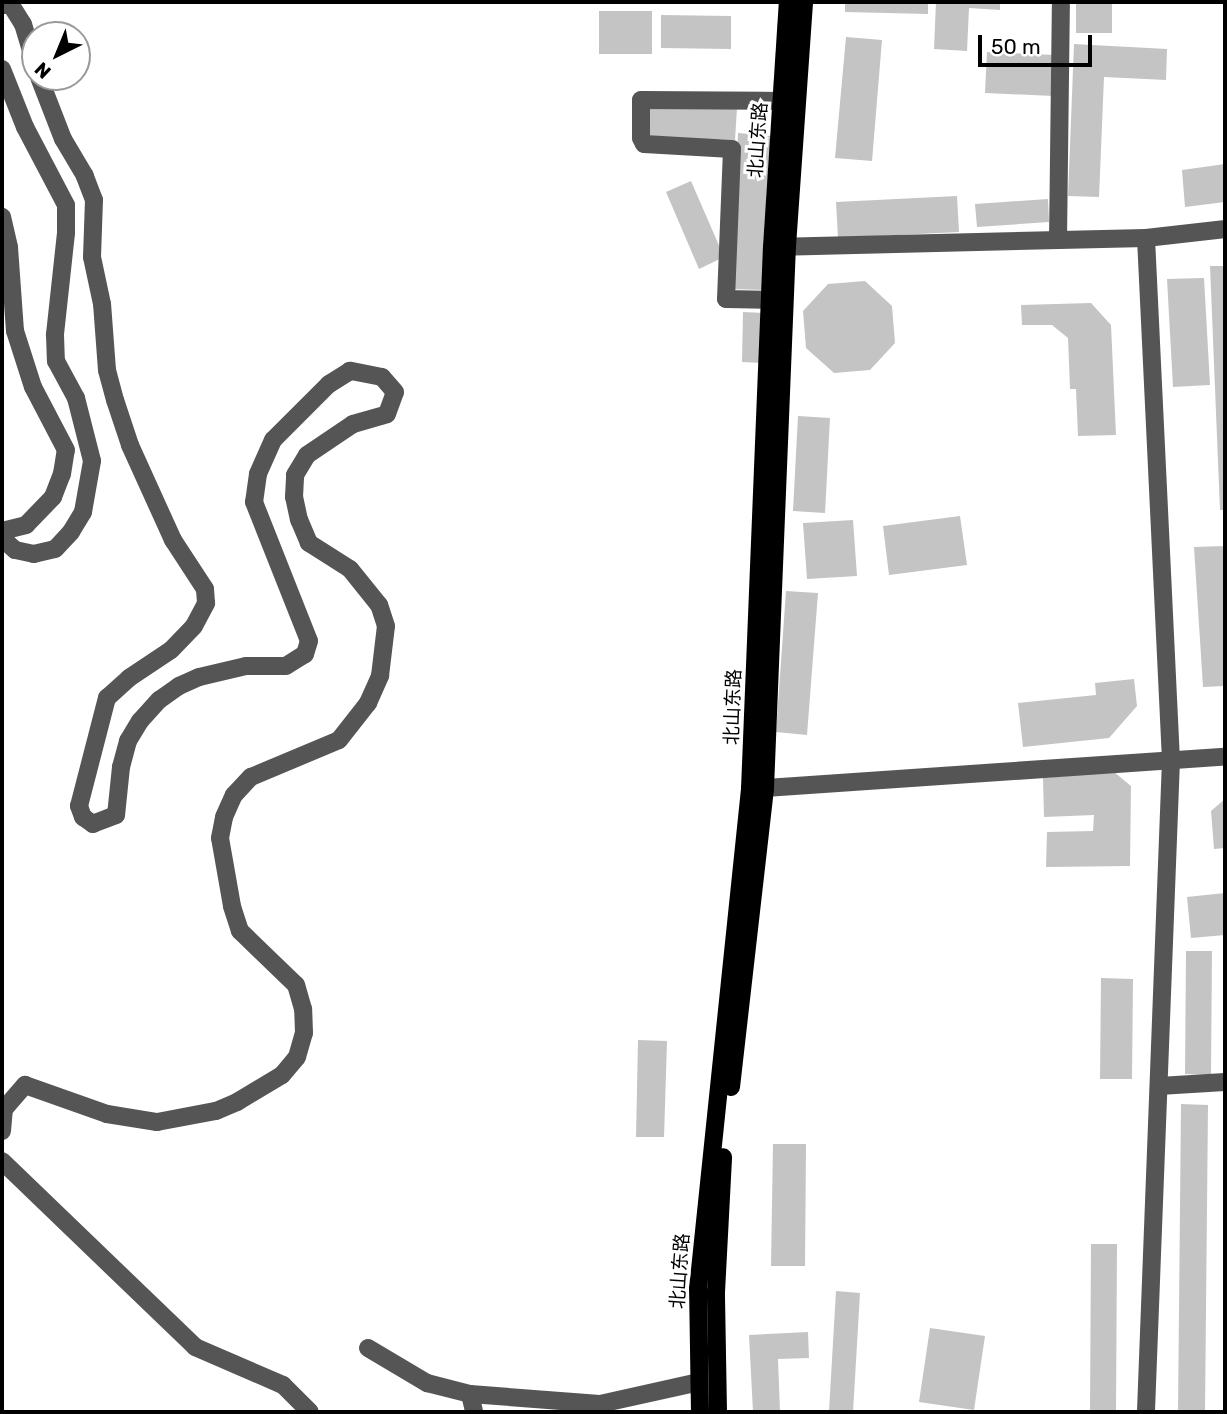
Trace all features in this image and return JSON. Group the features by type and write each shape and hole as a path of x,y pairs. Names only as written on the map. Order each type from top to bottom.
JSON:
{"main road":[{"name":"北山东路","path":"718,1412 716,1292 722,1164 758,788 779,246 781,101 788,2"},
{"name":"北山东路","path":"700,1412 698,1289 758,788 770,300 779,246 804,2"}],"street":[{"path":"1058,240 1061,2"},
{"path":"2,5 10,5 21,21"},
{"path":"2,69 25,127 66,205 66,233 55,335 56,361 76,398 92,461 83,512 71,532 55,550 34,554 15,550 5,541 4,529 26,525 52,497 62,474 66,450 33,387 15,331 9,247 2,217"},
{"path":"2,1131 4,1109 25,1085 107,1114 157,1122 216,1111 237,1102 282,1075 297,1057 304,1033 303,1009 296,985 240,931 232,906 220,838 224,817 234,795 251,777 339,740 369,703 380,676 386,626 379,605 350,569 309,543 299,520 294,497 295,475 307,455 353,424 387,414 395,392 382,377 350,371 329,384 273,440 258,474 254,502 309,641 305,654 286,666 246,666 199,677 178,686 140,721 128,741 121,767 116,815 93,824 83,817 79,806 107,698 129,678 171,650 194,626 206,603 205,589 173,540 130,445 126,425 115,400 107,370 102,304 92,257 94,200 85,176 62,139 44,91"},
{"path":"770,300 726,299 732,149 644,144 640,138 641,100 781,101"},
{"path":"779,246 1146,238 1225,229"},
{"path":"1146,238 1171,760 1146,1412"},
{"path":"758,788 1225,757"},
{"path":"1159,1086 1225,1082"},
{"path":"2,1161 195,1347 283,1385 310,1412"},
{"path":"368,1348 427,1382 470,1394 600,1404 699,1382"},
{"path":"470,1394 474,1412"}],"building":[{"path":"845,2 928,2 928,14 845,12"},
{"path":"936,2 1000,2 1000,10 969,8 967,51 934,49"},
{"path":"1076,2 1112,2 1112,33 1076,33"},
{"path":"599,11 652,11 652,54 599,54"},
{"path":"661,15 731,16 731,49 661,48"},
{"path":"846,37 882,40 872,161 835,158"},
{"path":"1074,44 1167,49 1166,80 1104,77 1099,197 1068,196"},
{"path":"987,52 1055,55 1053,96 985,93"},
{"path":"644,105 737,108 735,140 644,137"},
{"path":"738,133 773,136 767,290 731,289"},
{"path":"1225,164 1225,202 1185,207 1182,170"},
{"path":"691,181 724,257 699,269 666,192"},
{"path":"957,196 959,232 838,238 836,202"},
{"path":"1048,199 1049,222 977,227 975,204"},
{"path":"1210,266 1225,266 1225,510 1220,510"},
{"path":"1204,278 1210,385 1173,387 1167,279"},
{"path":"865,281 892,306 895,343 870,370 834,373 806,348 803,311 828,284"},
{"path":"1091,303 1111,325 1116,435 1078,436 1076,389 1070,389 1068,338 1052,325 1022,325 1021,305"},
{"path":"743,312 766,313 763,363 742,362"},
{"path":"798,416 830,418 825,513 793,511"},
{"path":"960,516 967,565 889,575 883,526"},
{"path":"853,520 857,576 807,579 803,523"},
{"path":"1225,546 1225,686 1203,687 1194,547"},
{"path":"786,591 818,593 807,735 776,732"},
{"path":"1134,679 1137,706 1109,738 1023,747 1018,703 1096,695 1095,683"},
{"path":"1114,772 1131,786 1130,866 1046,867 1047,832 1093,831 1094,815 1044,817 1043,778"},
{"path":"1225,799 1225,848 1214,849 1211,811"},
{"path":"1225,893 1225,935 1191,938 1187,897"},
{"path":"1186,951 1212,951 1211,1075 1185,1074"},
{"path":"1101,978 1133,979 1132,1079 1100,1079"},
{"path":"638,1040 667,1041 664,1137 636,1137"},
{"path":"1181,1104 1208,1105 1205,1412 1178,1412"},
{"path":"773,1144 806,1144 805,1266 771,1266"},
{"path":"1091,1244 1117,1244 1116,1411 1090,1411"},
{"path":"836,1291 860,1293 853,1412 829,1411"},
{"path":"930,1328 985,1336 974,1410 919,1402"},
{"path":"808,1332 809,1358 778,1359 780,1412 753,1412 749,1335"}]}
